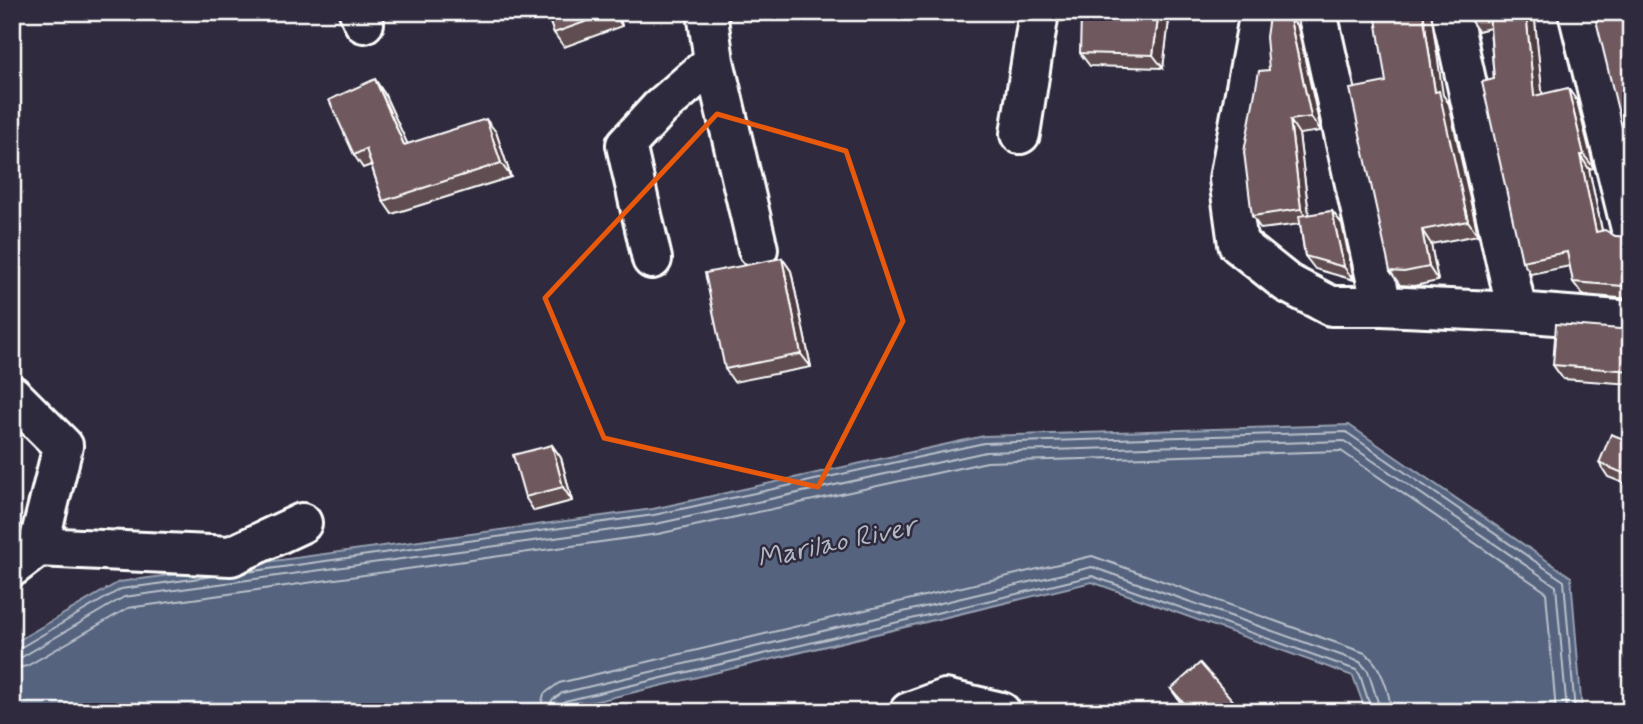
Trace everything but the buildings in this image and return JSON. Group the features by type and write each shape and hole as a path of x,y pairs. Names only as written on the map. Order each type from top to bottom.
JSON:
{"street":[{"path":"707,12 714,61 758,249"},
{"path":"1020,134 1039,12"},
{"path":"1260,12 1229,179 1238,243 1287,283 1331,306 1517,312 1631,321"},
{"path":"1317,12 1382,306"},
{"path":"1451,12 1517,312"},
{"path":"1578,12 1631,229"},
{"path":"652,259 626,145 660,108 714,61"},
{"path":"12,395 63,446 25,557 231,556 302,523"},
{"path":"909,712 945,699 1001,712"}],"highlighted area":[{"path":"717,114 846,151 903,321 818,487 604,438 545,298"}],"water":[{"name":"Marilao River","path":"1349,425 1571,577 1582,712 1366,712 1353,676 1092,582 552,712 12,712 12,644 119,582 653,509 984,436"}]}
